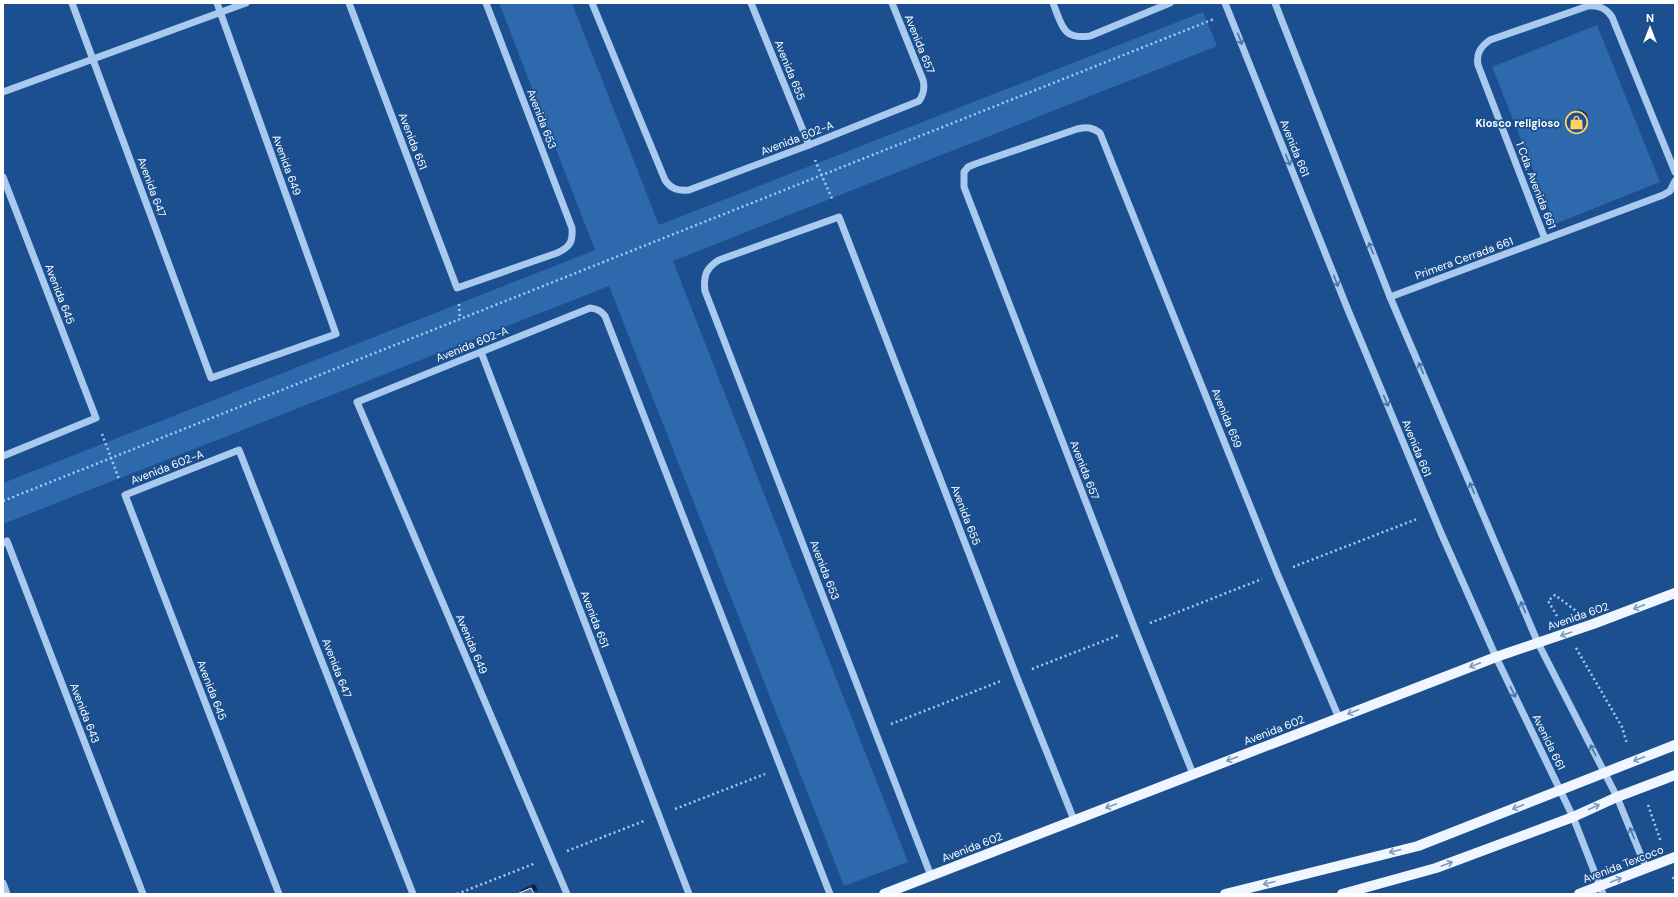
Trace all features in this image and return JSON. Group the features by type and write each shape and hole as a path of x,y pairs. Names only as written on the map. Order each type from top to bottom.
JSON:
{"main road":[{"name":"Avenida 602","path":"884,894 1496,657 1637,608 1675,593"},
{"path":"1225,894 1418,846 1675,745"},
{"path":"1342,894 1436,868 1573,817 1617,797 1675,775"},
{"name":"Avenida Texcoco","path":"1579,894 1602,890 1646,868 1675,857"}],"street":[{"name":"Avenida 647","path":"72,3 211,378"},
{"name":"Avenida 649","path":"211,378 336,334 217,3"},
{"path":"3,92 246,3"},
{"name":"Avenida 651","path":"349,3 457,288 557,253 566,249 571,243"},
{"name":"Avenida 653","path":"486,3 572,228 571,243"},
{"name":"Avenida 602-A","path":"592,3 665,180 674,189 689,190 912,104 919,101 923,95"},
{"name":"Avenida 655","path":"751,3 808,145"},
{"name":"Avenida 657","path":"892,3 923,80 925,86 923,95"},
{"path":"1053,3 1062,27 1073,37 1090,36 1170,3"},
{"name":"Avenida 661","path":"1225,3 1345,303 1432,513 1496,657 1573,817 1602,890"},
{"path":"1275,3 1390,297 1538,643 1617,797 1646,868"},
{"name":"1 Cda. Avenida 661","path":"1675,172 1612,17 1608,11 1602,7 1595,5 1588,6 1490,40 1479,50 1477,58 1478,65 1545,239 1663,195 1670,191 1675,181"},
{"name":"Avenida 657","path":"1094,128 1085,127 1077,129 968,167 964,172 964,188 1135,629 1193,774"},
{"name":"Avenida 659","path":"1094,128 1100,133 1103,139 1277,573 1339,718"},
{"name":"Avenida 645","path":"3,177 96,418"},
{"name":"Avenida 653","path":"839,217 719,260 712,264 706,272 704,291 931,876"},
{"name":"Avenida 655","path":"839,217 1016,675 1074,820"},
{"name":"Primera Cerrada 661","path":"1390,297 1545,239"},
{"name":"Avenida 602-A","path":"357,402 584,310 590,308 601,311 605,316 781,768"},
{"name":"Avenida 651","path":"482,352 689,894"},
{"name":"Avenida 649","path":"357,402 567,894"},
{"path":"3,456 96,418"},
{"name":"Avenida 647","path":"239,450 413,894"},
{"name":"Avenida 602-A","path":"125,495 239,450"},
{"name":"Avenida 645","path":"125,495 279,894"},
{"name":"Avenida 643","path":"5,542 143,894"},
{"path":"781,768 830,894"},
{"path":"3,883 7,894"}],"path":[{"path":"3,501 1229,12"},
{"path":"808,145 839,217"},
{"path":"96,418 125,495"},
{"path":"875,730 1432,513"},
{"path":"1555,594 1548,601 1560,621"},
{"path":"1575,647 1622,727 1629,749"},
{"path":"457,894 781,768"},
{"path":"1647,801 1662,846"},
{"path":"1672,875 1675,883"}],"shaded area":[{"path":"499,3 572,3 659,225 1203,12 1217,46 673,261 908,862 844,886 609,286 3,524 3,483 595,250"},
{"path":"1597,25 1660,182 1555,224 1492,67"}],"building":[{"name":"Kiosco religioso","path":"1573,114 1579,114 1584,119 1582,128 1579,130 1573,130 1568,125 1568,119"},
{"path":"531,888 534,894 517,894"}],"place":[{"name":"Kiosco religioso","path":"1576,123"}]}
